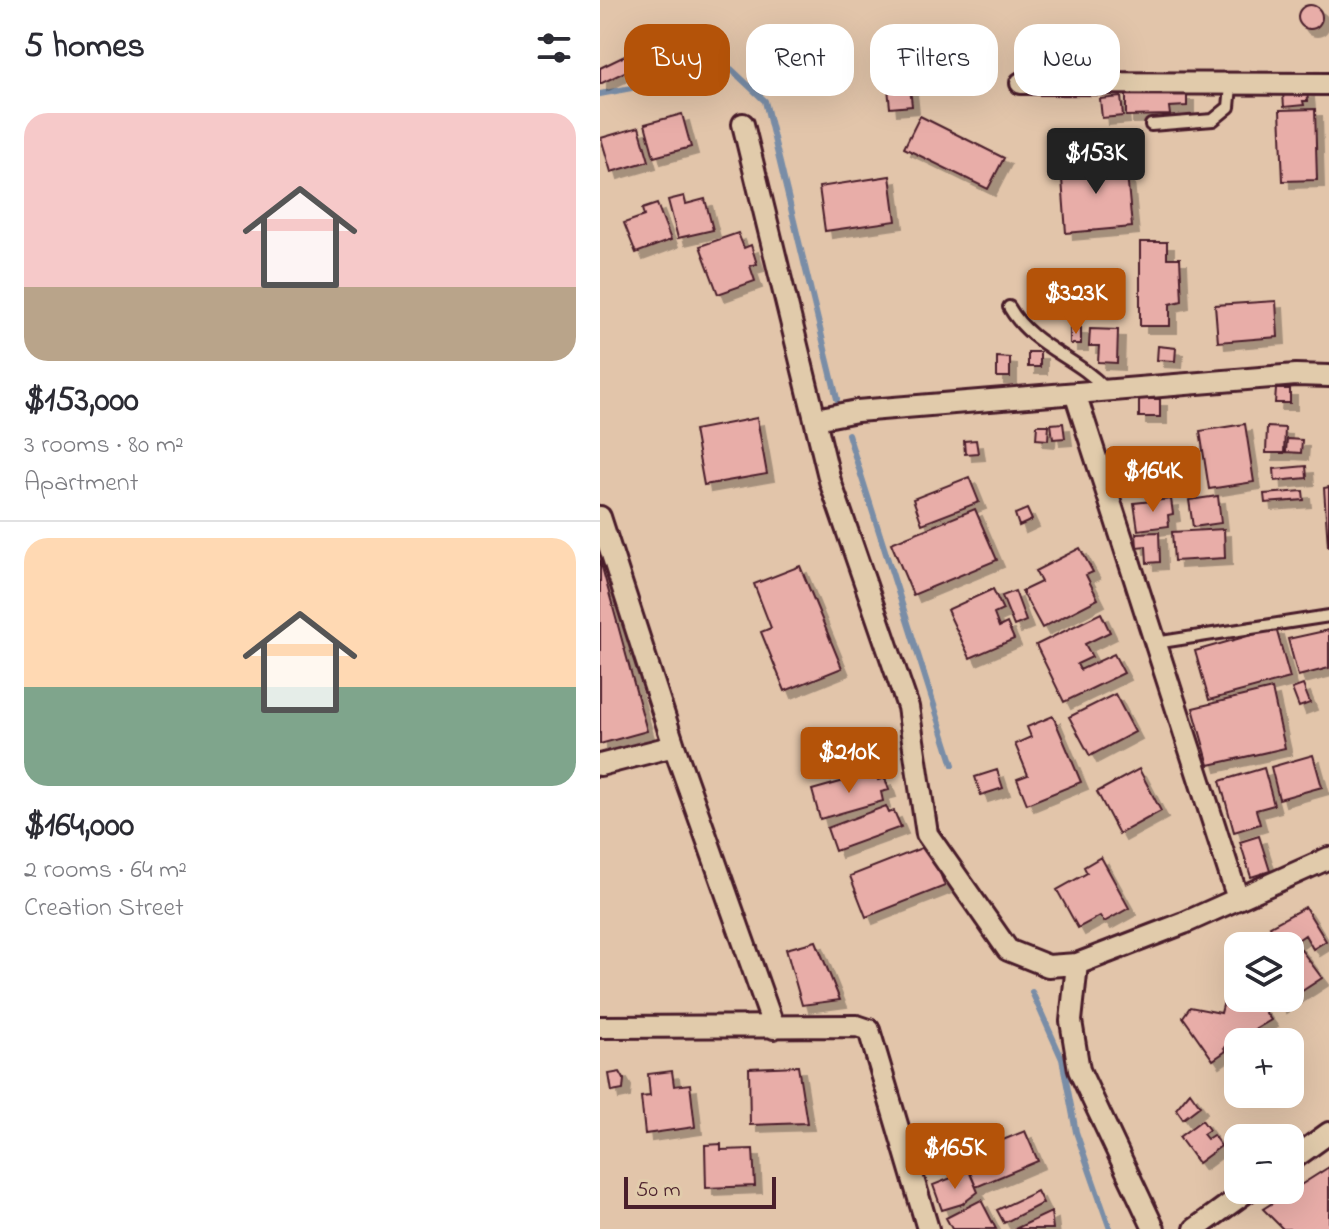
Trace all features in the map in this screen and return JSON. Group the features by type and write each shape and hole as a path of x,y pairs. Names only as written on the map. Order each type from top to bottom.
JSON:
{"street":[{"path":"1120,84 1329,84"},
{"path":"743,124 830,481 908,707 927,834 1008,950 1048,966 1077,964 1238,899 1329,858"},
{"path":"816,419 857,411 1107,390 1296,375 1329,376"},
{"path":"1075,393 1238,899"},
{"path":"602,528 674,746 774,1028"},
{"path":"600,765 674,746"},
{"path":"1077,964 1071,1021 1079,1070 1154,1229"},
{"path":"600,1027 857,1026 869,1030 928,1229"},
{"path":"1304,1151 1329,1133"},
{"path":"1195,1229 1230,1204"}],"lane":[{"path":"1151,125 1213,120 1229,107 1231,86"},
{"path":"1009,307 1021,328 1087,369 1107,390"},
{"path":"1155,643 1329,616"}],"building":[{"path":"1310,5 1319,8 1322,17 1319,26 1310,29 1301,26 1298,17 1301,8"},
{"path":"624,56 624,72 600,84 600,68"},
{"path":"1307,91 1308,101 1303,101 1304,105 1284,107 1283,93"},
{"path":"1126,94 1187,94 1187,106 1169,107 1170,115 1126,116"},
{"path":"889,96 911,96 912,106 890,108"},
{"path":"1121,97 1123,116 1102,118 1100,99"},
{"path":"1315,109 1317,180 1283,181 1280,110"},
{"path":"682,114 691,147 654,157 645,124"},
{"path":"920,116 1004,158 988,189 904,148"},
{"path":"639,127 649,161 611,172 601,138"},
{"path":"1102,152 1103,165 1126,163 1132,227 1066,233 1061,165 1088,163 1087,153"},
{"path":"890,176 896,221 825,231 819,187"},
{"path":"684,196 686,204 705,199 713,230 678,238 668,200"},
{"path":"657,204 671,240 636,253 624,223 644,216 642,209"},
{"path":"738,233 744,248 751,245 757,264 750,266 755,281 718,294 700,246"},
{"path":"1140,242 1167,242 1167,258 1180,258 1182,301 1170,304 1170,326 1140,326"},
{"path":"1276,301 1278,337 1218,342 1215,305"},
{"path":"1070,328 1081,328 1081,344 1070,344"},
{"path":"1090,329 1118,330 1117,363 1098,362 1099,346 1089,346"},
{"path":"1158,346 1176,348 1175,361 1157,360"},
{"path":"1028,352 1040,352 1040,367 1028,367"},
{"path":"997,357 1010,358 1010,377 997,377"},
{"path":"1276,389 1290,389 1290,403 1275,403"},
{"path":"1139,399 1160,399 1160,417 1139,417"},
{"path":"757,418 767,474 704,485 694,430"},
{"path":"1063,423 1065,438 1053,439 1051,424"},
{"path":"1245,424 1254,482 1209,489 1200,431"},
{"path":"1037,425 1049,425 1048,440 1036,439"},
{"path":"1267,427 1285,428 1284,453 1266,453"},
{"path":"1287,439 1302,440 1301,453 1286,452"},
{"path":"976,440 978,453 965,454 964,441"},
{"path":"1130,449 1137,479 1124,482 1117,452"},
{"path":"1186,457 1192,483 1160,491 1154,465"},
{"path":"1306,466 1307,478 1275,481 1274,469"},
{"path":"969,477 979,502 922,524 913,499"},
{"path":"1329,487 1329,546 1328,546 1324,488"},
{"path":"1303,491 1304,500 1265,503 1264,494"},
{"path":"1218,496 1221,523 1193,527 1189,500"},
{"path":"1171,499 1173,514 1168,515 1169,526 1138,530 1134,503"},
{"path":"975,509 997,560 913,595 891,543"},
{"path":"1027,509 1032,520 1019,526 1015,514"},
{"path":"1224,529 1225,558 1174,561 1172,532"},
{"path":"1159,532 1160,562 1147,563 1146,546 1137,547 1136,533"},
{"path":"1080,548 1093,572 1086,575 1098,599 1042,628 1022,591 1041,582 1035,571"},
{"path":"600,560 647,731 600,744"},
{"path":"800,566 842,668 785,691 761,632 771,628 754,584"},
{"path":"993,589 1003,610 994,614 999,627 1007,623 1014,639 970,658 947,610"},
{"path":"1015,591 1026,621 1014,626 1002,596"},
{"path":"1101,613 1110,632 1085,644 1092,657 1077,664 1080,670 1114,654 1124,673 1064,702 1036,645"},
{"path":"1276,628 1290,678 1209,700 1195,651"},
{"path":"1329,630 1329,668 1298,676 1288,639"},
{"path":"1303,685 1310,703 1299,707 1292,689"},
{"path":"1272,689 1285,748 1209,765 1193,708"},
{"path":"1115,694 1135,732 1090,756 1069,717"},
{"path":"1053,716 1081,782 1027,804 1017,779 1028,775 1015,744 1031,737 1027,727"},
{"path":"1313,755 1322,787 1279,799 1271,767"},
{"path":"1264,768 1274,805 1256,810 1260,824 1234,832 1220,781"},
{"path":"1139,769 1161,811 1119,834 1097,792"},
{"path":"997,770 1003,788 981,795 975,777"},
{"path":"876,772 878,780 885,778 889,790 881,792 883,801 820,819 812,790"},
{"path":"886,806 889,813 894,811 901,827 835,851 827,828"},
{"path":"1259,836 1270,871 1251,877 1240,842"},
{"path":"929,845 945,886 866,917 850,876"},
{"path":"1101,857 1129,908 1104,922 1100,916 1078,928 1057,890 1087,873 1084,867"},
{"path":"1305,907 1326,941 1313,949 1304,932 1274,932 1270,926"},
{"path":"816,941 840,1000 802,1005 786,949"},
{"path":"1304,954 1322,978 1304,990"},
{"path":"1224,1001 1224,1012 1265,1012 1271,1020 1258,1028 1224,1028 1224,1052 1213,1060 1183,1017 1190,1007 1221,1013"},
{"path":"798,1066 807,1123 750,1125 749,1068"},
{"path":"672,1071 674,1086 690,1084 695,1127 645,1134 641,1097 650,1096 648,1074"},
{"path":"620,1072 624,1079 623,1090 612,1092 609,1074"},
{"path":"1190,1092 1200,1106 1183,1119 1176,1109"},
{"path":"1202,1120 1209,1130 1203,1134 1207,1139 1213,1135 1221,1146 1198,1163 1179,1137"},
{"path":"1025,1131 1038,1161 976,1187 963,1156"},
{"path":"721,1144 721,1150 753,1149 755,1186 706,1188 705,1145"},
{"path":"1329,1167 1329,1229 1283,1229 1263,1209 1271,1204 1304,1204 1304,1183"},
{"path":"969,1171 978,1192 962,1204 942,1210 933,1185"},
{"path":"1037,1191 1043,1203 1004,1223 997,1210"},
{"path":"981,1200 996,1229 952,1229 946,1218"},
{"path":"1051,1212 1053,1229 1015,1229"}],"waterway":[{"path":"600,94 731,69 765,101 837,399"},
{"path":"848,434 953,765"},
{"path":"1032,992 1062,1059 1076,1132 1110,1229"}]}
